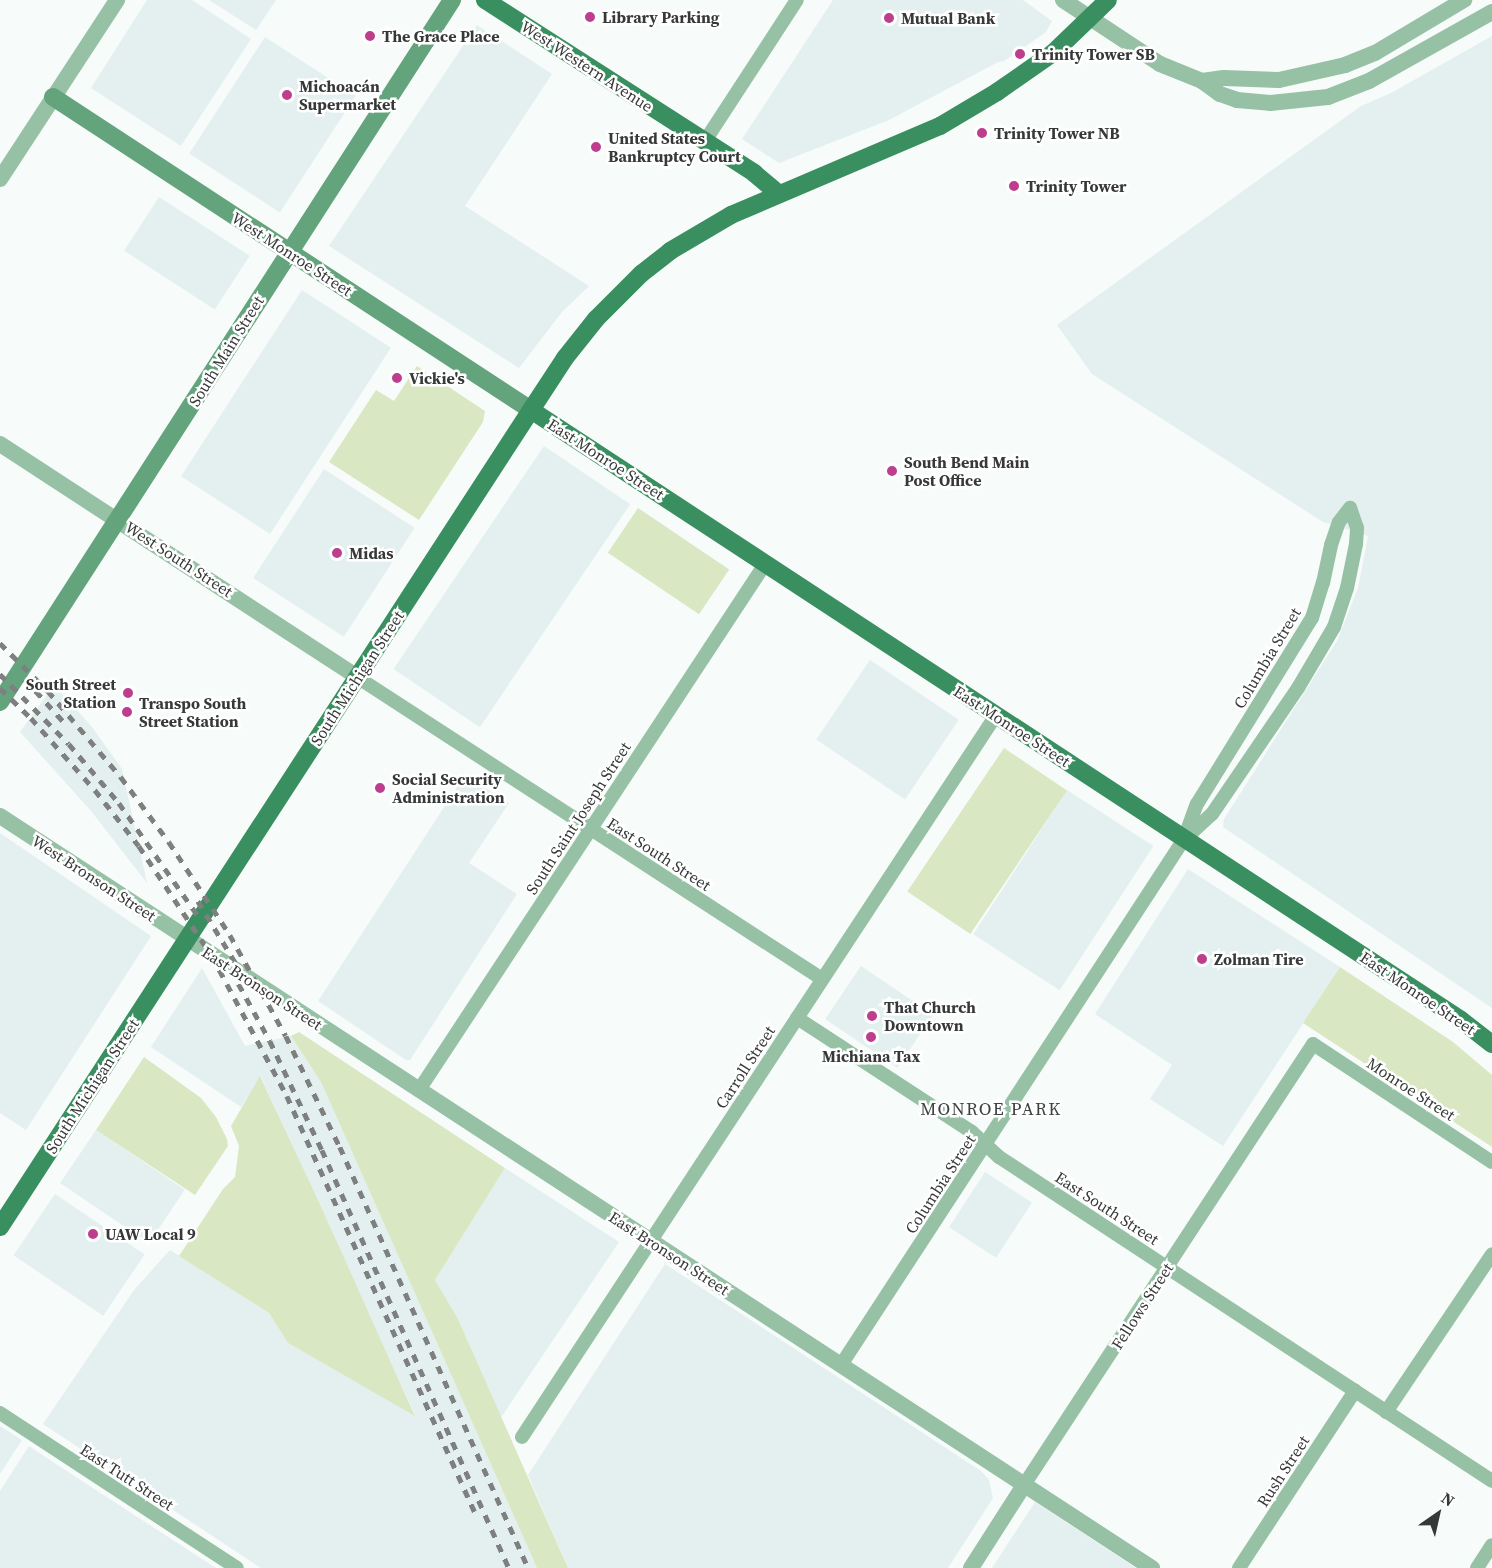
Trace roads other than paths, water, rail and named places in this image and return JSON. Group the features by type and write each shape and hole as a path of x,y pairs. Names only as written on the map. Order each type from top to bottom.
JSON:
{"main road":[{"name":"South Main Street","path":"0,702 452,0"},
{"name":"West Western Avenue","path":"485,0 754,173 778,193"},
{"name":"South Michigan Street","path":"0,1227 577,341 641,274 670,251 731,215 778,193 939,126 1045,58 1108,0"},
{"name":"West Monroe Street","path":"53,97 531,410"},
{"name":"East Monroe Street","path":"531,410 1461,1020 1492,1044"}],"street":[{"path":"0,179 117,0"},
{"path":"705,141 797,0"},
{"path":"1062,0 1160,64 1202,81 1220,94 1237,100 1270,103 1328,97 1369,81 1492,12"},
{"path":"1202,81 1224,78 1279,80 1345,65 1375,53 1464,0"},
{"name":"West South Street","path":"0,444 357,677"},
{"name":"Columbia Street","path":"841,1365 1184,839 1197,804 1303,637 1319,600 1331,545 1340,522 1350,508 1357,528 1356,544 1347,588 1334,627 1298,688 1212,814 1184,839"},
{"name":"South Saint Joseph Street","path":"419,1090 765,564"},
{"name":"East South Street","path":"357,677 822,979"},
{"name":"Carroll Street","path":"522,1437 996,716"},
{"name":"West Bronson Street","path":"0,816 187,939"},
{"name":"East Bronson Street","path":"187,939 1152,1568"},
{"name":"East South Street","path":"797,1018 972,1132 985,1146 1166,1268 1492,1482"},
{"name":"Monroe Street","path":"1312,1044 1492,1162"},
{"name":"Fellows Street","path":"971,1568 1312,1044"},
{"path":"1386,1412 1492,1254"},
{"name":"Rush Street","path":"1239,1568 1354,1391"},
{"name":"East Tutt Street","path":"0,1413 237,1568"},
{"path":"1477,1568 1492,1545"}],"railway":[{"path":"0,643 48,691 121,777 169,842 230,935 286,1036 340,1147 528,1568"},
{"path":"0,674 69,744 119,803 198,916"},
{"path":"25,679 63,721"},
{"path":"0,688 31,718 95,790 139,846 212,956 287,1096 475,1513"},
{"path":"198,901 243,975"},
{"path":"231,970 270,1041 322,1150 509,1568"}],"place":[{"name":"Library Parking","path":"590,17"},
{"name":"Mutual Bank","path":"889,18"},
{"name":"The Grace Place","path":"370,36"},
{"name":"Trinity Tower SB","path":"1020,54"},
{"name":"Michoacán Supermarket","path":"287,95"},
{"name":"Trinity Tower NB","path":"982,133"},
{"name":"United States Bankruptcy Court","path":"596,147"},
{"name":"Trinity Tower","path":"1014,186"},
{"name":"Vickie's","path":"397,378"},
{"name":"South Bend Main Post Office","path":"892,471"},
{"name":"Midas","path":"337,553"},
{"name":"South Street Station","path":"128,693"},
{"name":"Transpo South Street Station","path":"127,712"},
{"name":"Social Security Administration","path":"380,788"},
{"name":"Zolman Tire","path":"1202,959"},
{"name":"That Church Downtown","path":"872,1016"},
{"name":"Michiana Tax","path":"871,1037"},
{"name":"UAW Local 9","path":"93,1234"}],"district":[{"name":"MONROE PARK","path":"991,1109"}]}
